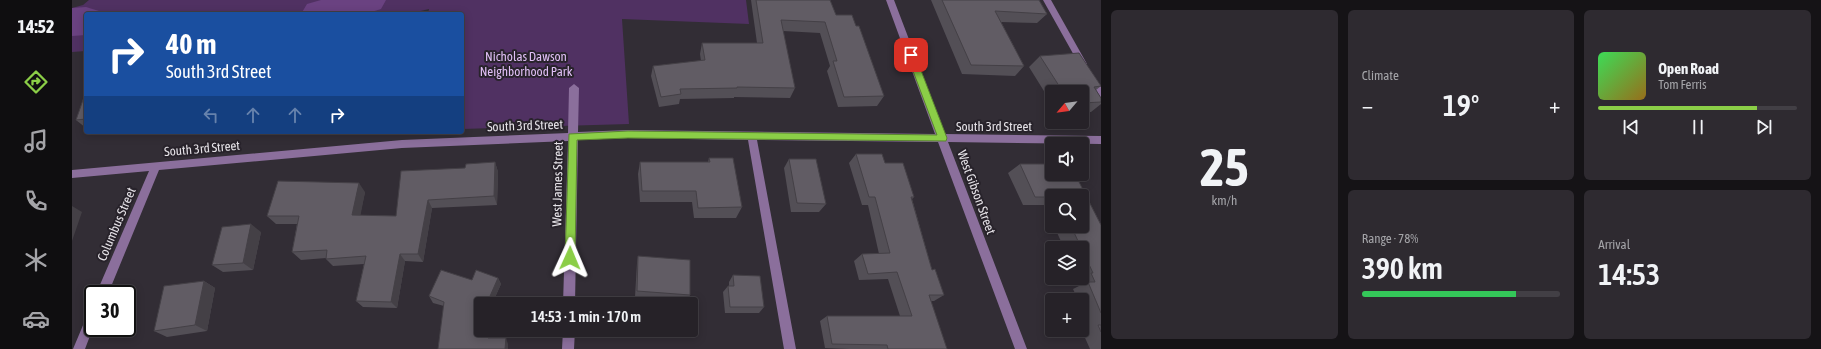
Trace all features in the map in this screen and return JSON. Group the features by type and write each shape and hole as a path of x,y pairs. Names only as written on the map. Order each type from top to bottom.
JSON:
{"street":[{"name":"West Gibson Street","path":"890,0 1021,349"},
{"path":"1047,0 1101,95"},
{"name":"West James Street","path":"569,297 574,88"},
{"name":"South 3rd Street","path":"72,174 402,144 628,134 1101,140"},
{"path":"752,136 790,349"},
{"name":"Columbus Street","path":"106,285 156,166"},
{"path":"79,349 84,337"},
{"path":"568,349 569,337"}],"green space":[{"name":"Nicholas Dawson Neighborhood Park","path":"89,0 746,0 749,24 622,19 629,124 464,129 464,12 428,12 429,9 416,12 84,12 84,51 72,52 72,8 83,5"}],"building":[{"path":"756,0 830,0 836,15 852,15 856,26 859,26 884,96 844,97 833,61 837,61 825,22 781,20 795,88 737,87 680,89 681,94 661,97 653,66 705,60 702,43 763,43"},
{"path":"942,0 1039,0 1047,14 995,11 1024,66 971,65"},
{"path":"1079,53 1101,86 1094,87 1101,98 1101,102 1089,103 1089,85 1059,85 1040,56"},
{"path":"84,97 84,119 76,120"},
{"path":"856,154 882,154 885,163 903,163 914,197 911,197 932,270 935,269 944,295 929,295 947,349 888,349 887,345 832,344 827,316 912,316 897,272 868,274 862,254 890,253 875,197 869,197"},
{"path":"709,158 733,158 742,207 698,208 696,191 642,191 640,162 710,162"},
{"path":"789,159 816,159 826,204 797,203"},
{"path":"495,162 494,196 428,200 418,254 400,254 391,302 356,301 366,256 326,259 327,250 292,252 299,216 267,216 278,181 359,183 352,215 396,216 401,171 465,168 466,164"},
{"path":"1020,164 1045,164 1045,181 1079,181 1083,189 1045,189 1045,197 1035,197"},
{"path":"1089,201 1101,225 1101,313 1089,284 1089,282 1095,282 1089,264 1089,241 1078,241 1074,233 1089,233"},
{"path":"251,224 243,263 212,265 222,227"},
{"path":"638,256 690,260 690,295 637,291"},
{"path":"441,270 472,280 476,270 498,278 490,297 474,297 474,337 506,338 505,349 438,349 444,302 429,296"},
{"path":"733,275 760,276 764,307 730,307 728,286 734,286"},
{"path":"204,281 195,325 154,331 164,286"},
{"path":"1098,325 1101,325 1101,332"}],"waterway":[{"path":"327,12 368,0"},
{"path":"72,22 84,21"}],"route":[{"path":"570,258 572,136 628,134 943,138 911,55"}]}
